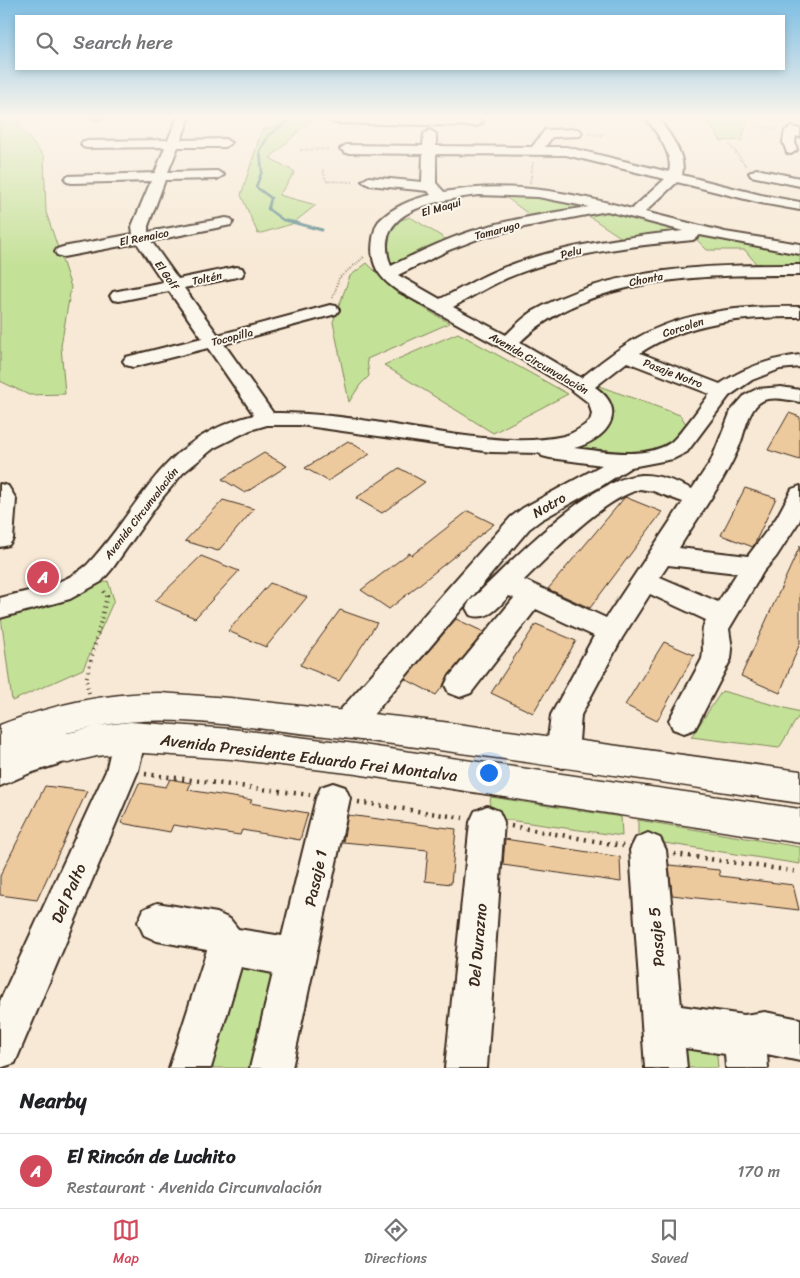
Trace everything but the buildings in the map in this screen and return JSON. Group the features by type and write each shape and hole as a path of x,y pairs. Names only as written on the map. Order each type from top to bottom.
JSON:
{"main road":[{"path":"1,743 51,723 94,713 136,707 193,709 346,725 799,783"},
{"name":"Avenida Presidente Eduardo Frei Montalva","path":"1,743 68,748 97,741 130,737 232,744 356,759 800,826"}],"street":[{"path":"141,238 140,226 164,166"},
{"path":"431,166 435,192"},
{"path":"626,166 761,199 800,206"},
{"path":"636,213 675,177 678,166"},
{"path":"756,173 800,182"},
{"path":"72,179 217,175"},
{"path":"369,181 435,192 528,191 569,197 711,234 800,249"},
{"path":"387,274 383,267 380,244 384,225 399,212 435,192"},
{"path":"497,192 532,220"},
{"name":"El Maqui","path":"384,225 446,204 497,192"},
{"name":"Tamarugo","path":"387,274 448,244 479,233 532,220 613,207"},
{"name":"El Renaico","path":"63,252 226,222"},
{"name":"Pelu","path":"441,306 501,275 570,252 614,243 711,234"},
{"name":"El Golf","path":"141,238 267,419"},
{"name":"Chonta","path":"507,344 538,317 582,296 626,283 676,273 743,269 800,270"},
{"name":"Toltén","path":"119,296 236,272"},
{"name":"Avenida Circunvalación","path":"0,608 70,588 93,574 175,468 198,449 244,424 267,419 285,418 337,422 458,442 520,447 567,443 583,438 601,422 604,412 600,402 582,387 411,290 387,274"},
{"name":"Tocopilla","path":"133,361 330,310"},
{"name":"Corcolen","path":"582,387 644,341 673,328 705,319 744,314 800,312"},
{"name":"Pasaje Notro","path":"625,354 722,392"},
{"name":"Notro","path":"346,725 520,523 538,510 595,480 624,461 665,454 679,447 722,392 744,376 776,364 800,362"},
{"path":"562,754 566,715 611,632 722,461 742,411 757,395 774,393 800,396"},
{"path":"520,447 624,461"},
{"path":"480,608 589,506 625,485 646,482 698,499"},
{"path":"0,491 4,499 0,539"},
{"path":"684,720 716,658 718,649 716,629 754,566 789,518 800,494"},
{"path":"661,555 754,566"},
{"path":"644,581 724,616"},
{"path":"506,584 611,632"},
{"path":"460,686 532,595"},
{"name":"Del Palto","path":"0,1048 122,772 130,737"},
{"name":"Pasaje 1","path":"271,1068 333,798"},
{"name":"Del Durazno","path":"466,1068 488,822"},
{"name":"Pasaje 5","path":"648,850 666,1068"},
{"path":"157,922 217,932 228,946 297,958"},
{"path":"190,1068 228,946"},
{"path":"663,1024 746,1052 765,1033 800,1040"}],"path":[{"path":"528,191 532,166"},
{"path":"745,166 748,170 756,173"},
{"path":"323,170 326,181 369,181"},
{"path":"330,310 339,278 380,244"},
{"path":"93,574 106,596 86,680 94,713"}],"green space":[{"path":"0,166 44,166 46,212 71,287 61,346 65,394 29,395 0,381"},
{"path":"250,166 284,166 295,172 279,195 316,205 292,224 258,234 241,195"},
{"path":"535,193 605,207 535,219 503,195"},
{"path":"610,209 694,233 622,238 584,213"},
{"path":"410,217 449,241 389,265 386,240 390,224"},
{"path":"702,236 755,246 800,251 800,268 758,266 745,250 707,250 694,237"},
{"path":"367,263 406,296 450,323 367,359 369,376 360,385 349,402 333,322 350,276"},
{"path":"458,333 568,394 493,433 384,365"},
{"path":"599,386 680,415 687,425 672,443 657,451 645,454 632,456 606,455 567,448 594,438 607,423 611,415 594,391"},
{"path":"108,581 114,600 83,669 12,701 1,617"},
{"path":"722,691 800,712 800,714 779,748 691,737"},
{"path":"491,797 621,817 622,836 487,817"},
{"path":"638,820 800,847 800,864 638,839"},
{"path":"236,960 281,968 257,1068 203,1068"},
{"path":"676,1040 716,1044 718,1068 678,1068"}],"waterway":[{"path":"261,166 262,171 256,187 271,198 268,209 283,220 297,223"},
{"path":"292,222 322,230"}],"place":[{"name":"El Rincón de Luchito","path":"43,577"}]}
